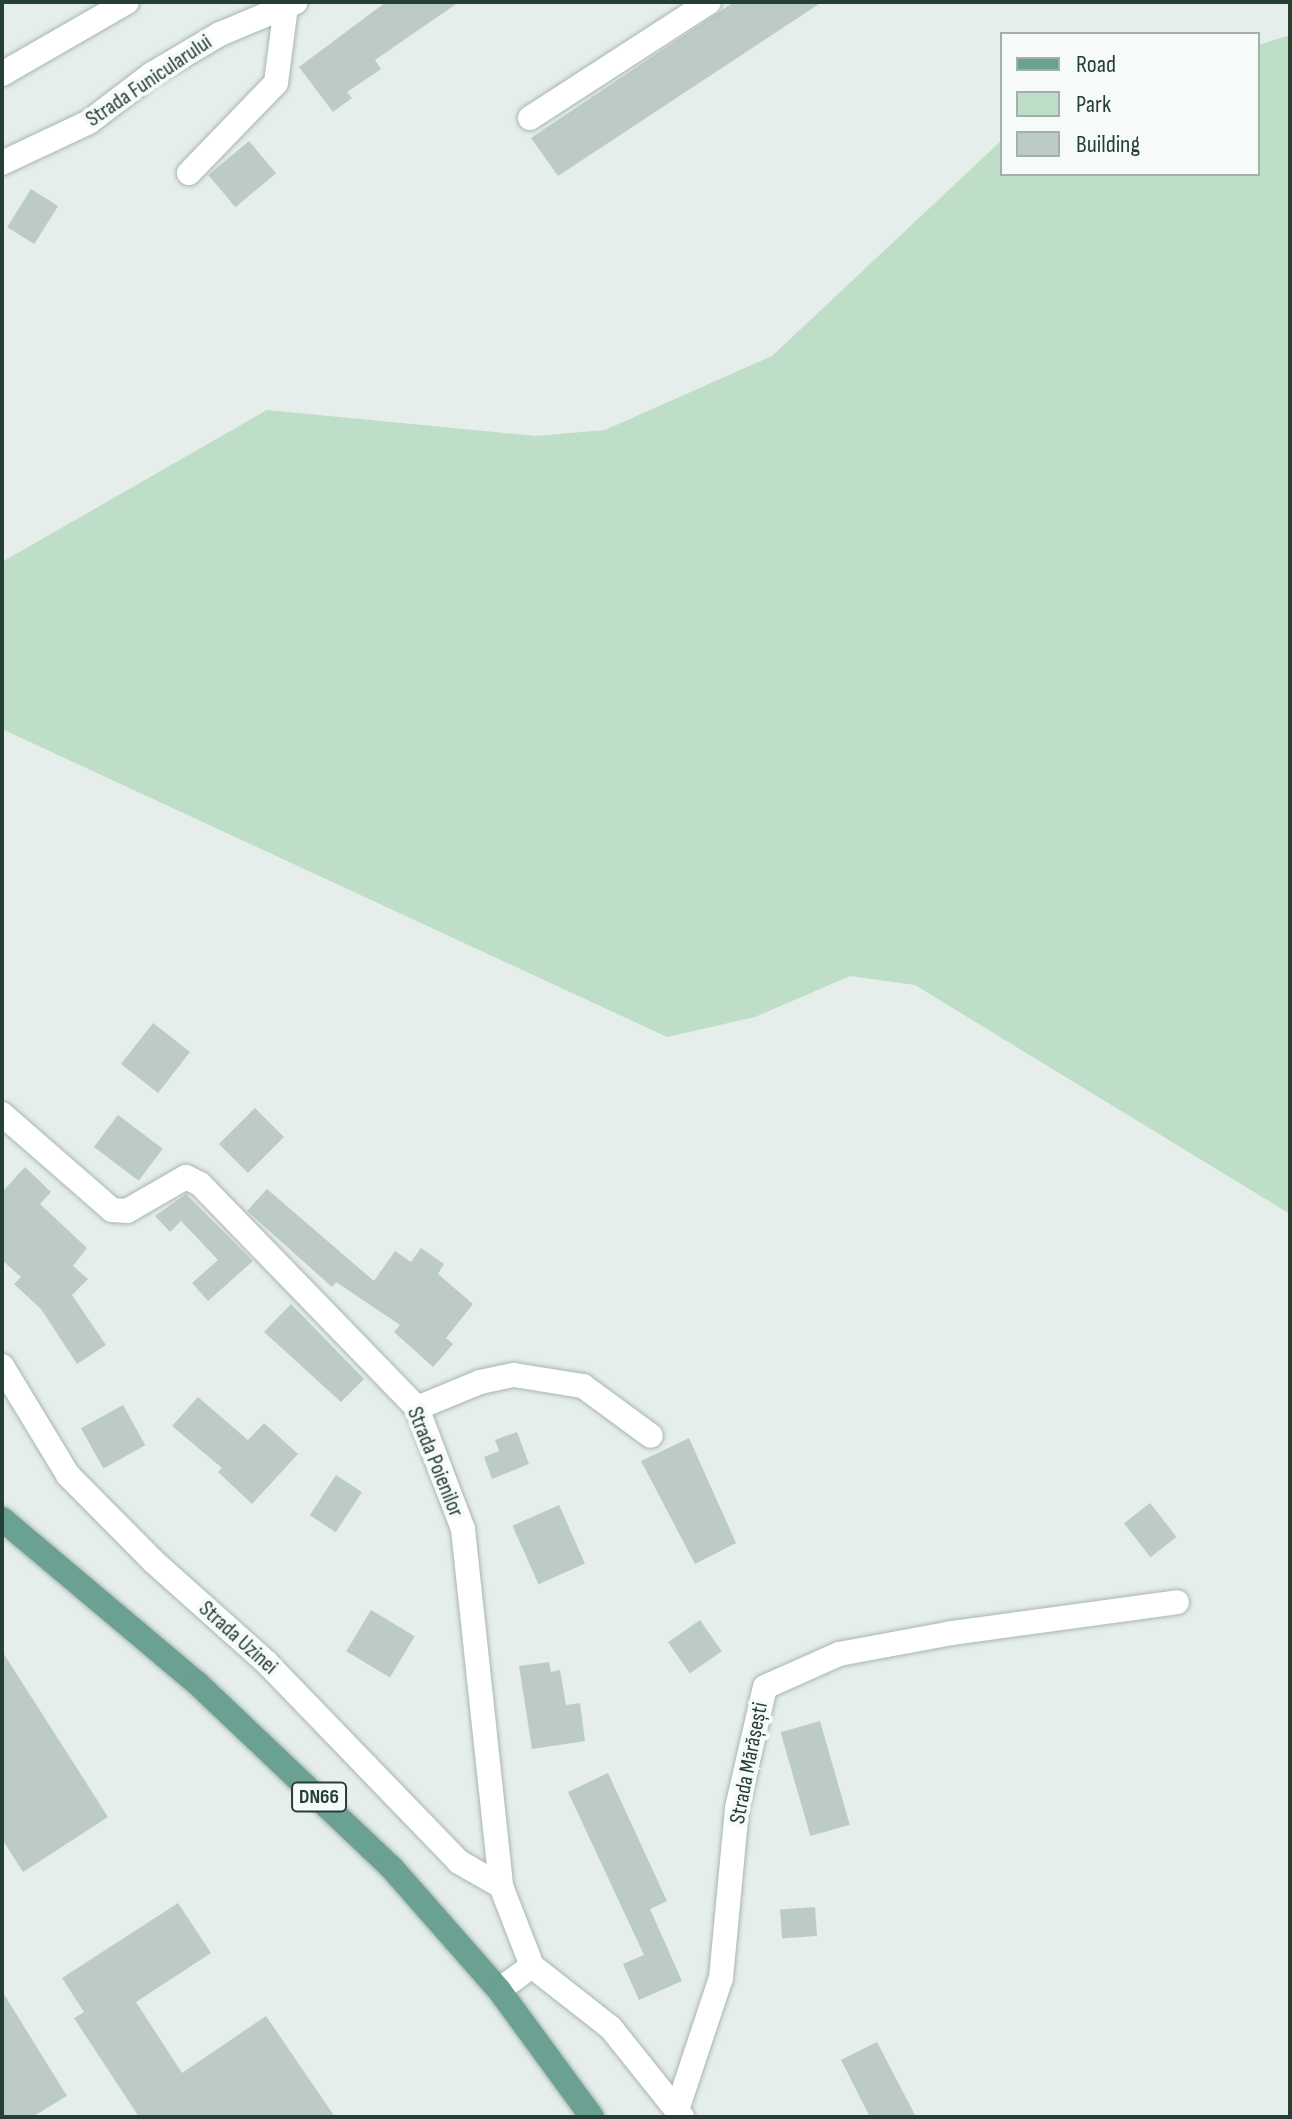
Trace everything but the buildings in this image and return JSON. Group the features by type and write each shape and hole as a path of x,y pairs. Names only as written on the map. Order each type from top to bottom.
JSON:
{"main road":[{"name":"DN66","path":"2,1519 295,1774 401,1878 499,1990 592,2117"}],"street":[{"path":"2,74 127,2"},
{"path":"530,118 709,2"},
{"path":"189,173 276,83 291,4"},
{"name":"Strada Funicularului","path":"2,163 89,122 152,74 220,34 291,4"},
{"name":"Strada Poienilor","path":"2,1114 112,1210 127,1211 186,1177 200,1184 417,1408 463,1529 501,1886 532,1966"},
{"name":"Strada Uzinei","path":"2,1366 68,1475 153,1561 266,1662 459,1862 501,1886"},
{"path":"417,1408 480,1382 514,1375 583,1386 651,1436"},
{"name":"Strada Mărășești","path":"679,2114 721,1978 737,1808 765,1687 839,1654 952,1633 1177,1602"},
{"path":"499,1990 532,1966 611,2028 679,2114"}],"green space":[{"path":"1290,35 1290,1214 915,985 850,976 755,1017 667,1037 2,729 2,562 267,410 536,436 605,430 772,356 1000,142 1000,176 1260,176 1260,44"}]}
